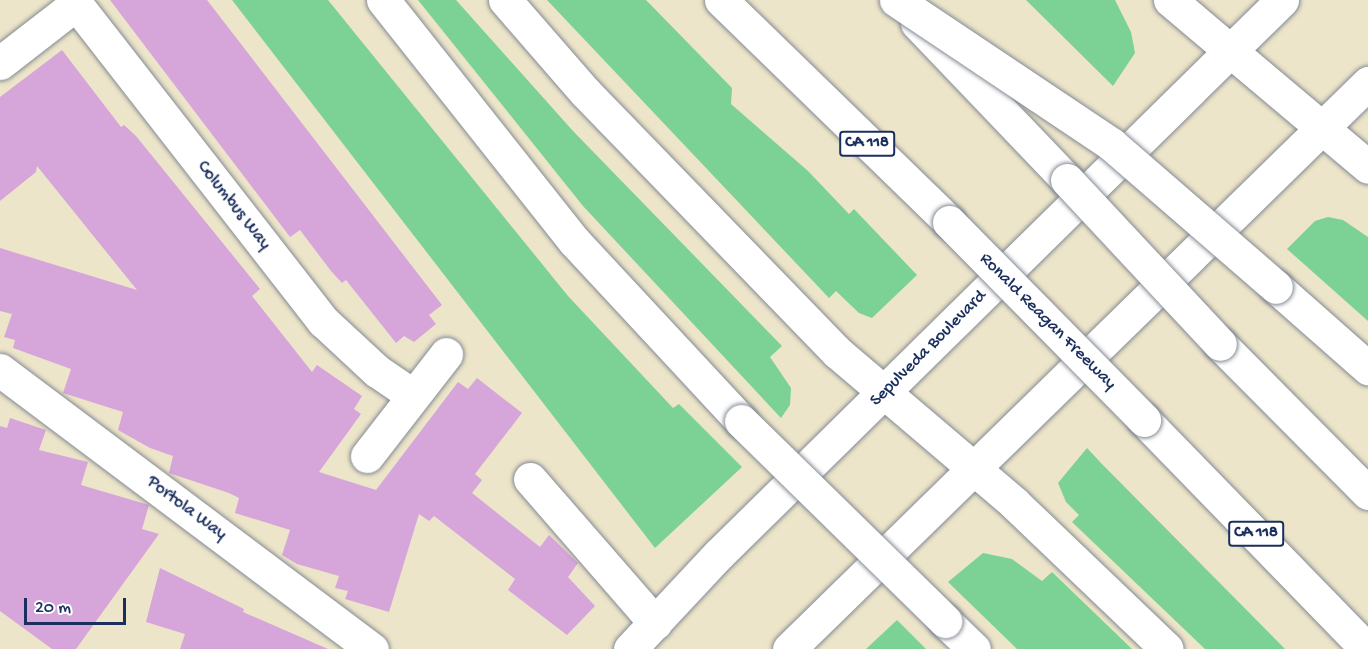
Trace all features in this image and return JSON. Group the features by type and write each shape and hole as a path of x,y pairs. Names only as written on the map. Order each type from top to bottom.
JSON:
{"main road":[{"path":"383,0 574,240 741,421 974,649"},
{"path":"505,0 585,92 833,349 971,467 1167,649"},
{"name":"Ronald Reagan Freeway","path":"721,0 949,222 1367,649"},
{"path":"896,0 1220,344 1368,493"},
{"path":"896,0 1111,144 1368,368"},
{"path":"1170,0 1368,167"},
{"name":"Sepulveda Boulevard","path":"630,649 719,554 886,393 1282,0"},
{"path":"0,63 74,2"},
{"name":"Columbus Way","path":"74,2 323,321 377,371 412,394"},
{"path":"789,649 971,467 1368,83"},
{"path":"367,456 412,394 446,354"},
{"name":"Portola Way","path":"0,370 372,649"},
{"path":"530,479 655,623"}],"green space":[{"path":"232,0 328,0 568,296 673,408 679,404 742,467 655,548"},
{"path":"418,0 456,0 573,131 782,346 770,357 791,388 790,405 781,418 583,206"},
{"path":"547,0 646,0 732,88 731,104 808,171 849,214 854,209 917,275 872,318 859,313 836,291 829,298"},
{"path":"1026,0 1115,0 1131,32 1135,53 1113,86"},
{"path":"1328,217 1343,220 1368,237 1368,321 1287,249 1315,221"},
{"path":"1087,448 1285,649 1205,649 1072,522 1079,515 1066,502 1058,483"},
{"path":"983,553 1012,559 1042,581 1052,572 1132,649 1017,649 948,582"},
{"path":"897,620 926,649 866,649"}],"building":[{"path":"110,0 207,0 442,305 429,315 436,324 414,342 404,336 396,343 346,280 342,283 331,271 300,230 290,237"},
{"path":"62,50 121,127 124,125 136,136 260,289 252,296 312,372 317,365 362,396 354,409 361,414 319,472 376,490 458,382 468,389 477,378 522,413 475,474 482,480 472,493 540,547 549,535 578,563 568,577 595,606 567,635 508,590 515,579 434,516 429,521 419,514 389,612 345,599 348,591 335,588 339,576 297,564 282,555 290,530 235,513 239,498 169,473 173,456 150,448 118,430 123,412 63,393 71,369 13,348 15,340 4,337 12,314 0,311 0,248 137,290 37,166 36,172 0,201 0,97"},
{"path":"10,418 46,430 39,450 88,462 81,485 149,505 142,529 159,534 76,649 52,649 0,611 0,426 7,428"},
{"path":"160,568 244,609 243,612 328,649 180,649 185,634 146,622"}]}
